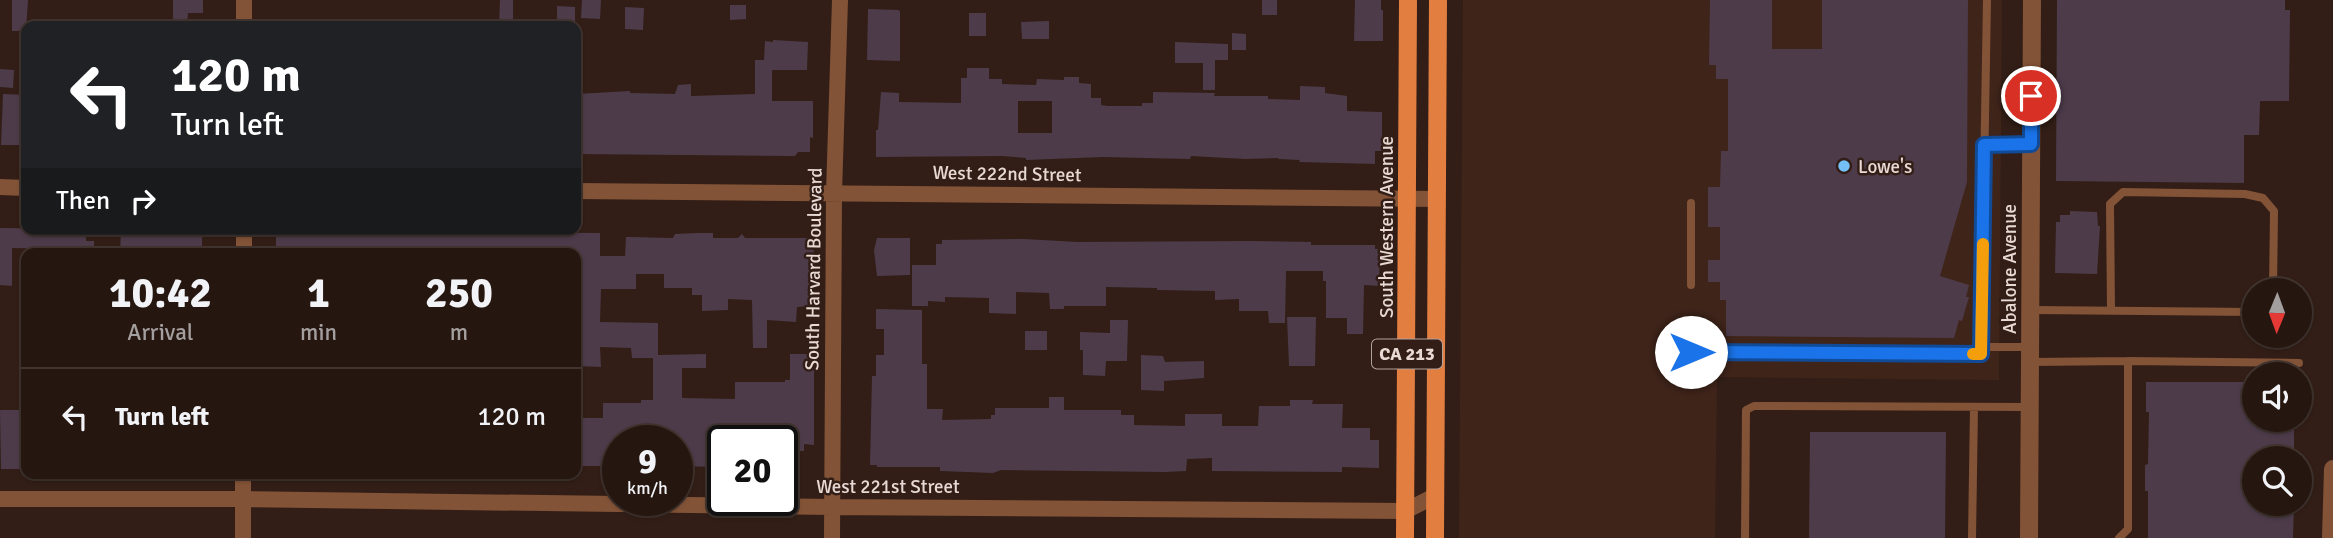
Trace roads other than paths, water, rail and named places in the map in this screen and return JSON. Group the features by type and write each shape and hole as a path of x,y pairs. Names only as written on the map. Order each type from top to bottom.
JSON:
{"main road":[{"name":"South Western Avenue","path":"1405,538 1408,0"},
{"name":"CA 213","path":"1435,538 1438,0"}],"street":[{"path":"244,0 244,21"},
{"name":"South Harvard Boulevard","path":"832,538 834,193 840,0"},
{"name":"Abalone Avenue","path":"2029,538 2032,0"},
{"path":"0,187 21,188"},
{"name":"West 222nd Street","path":"581,191 1437,199"},
{"path":"2331,538 2333,469"},
{"path":"243,479 243,538"},
{"name":"West 221st Street","path":"0,499 1405,511 1436,496"}],"lane":[{"path":"1691,352 1981,354 1987,0"},
{"path":"1984,145 2031,144"},
{"path":"2111,310 2110,204 2123,192 2245,194 2263,198 2274,211 2273,278"},
{"path":"1691,203 1691,285"},
{"path":"2030,310 2242,312"},
{"path":"1981,347 2030,354 2128,361 2242,362"},
{"path":"2119,538 2128,529 2128,361"},
{"path":"1745,538 1746,410 1754,406 2030,407"},
{"path":"1972,538 1974,407"}],"place":[{"name":"Lowe's","path":"1844,166"}]}
